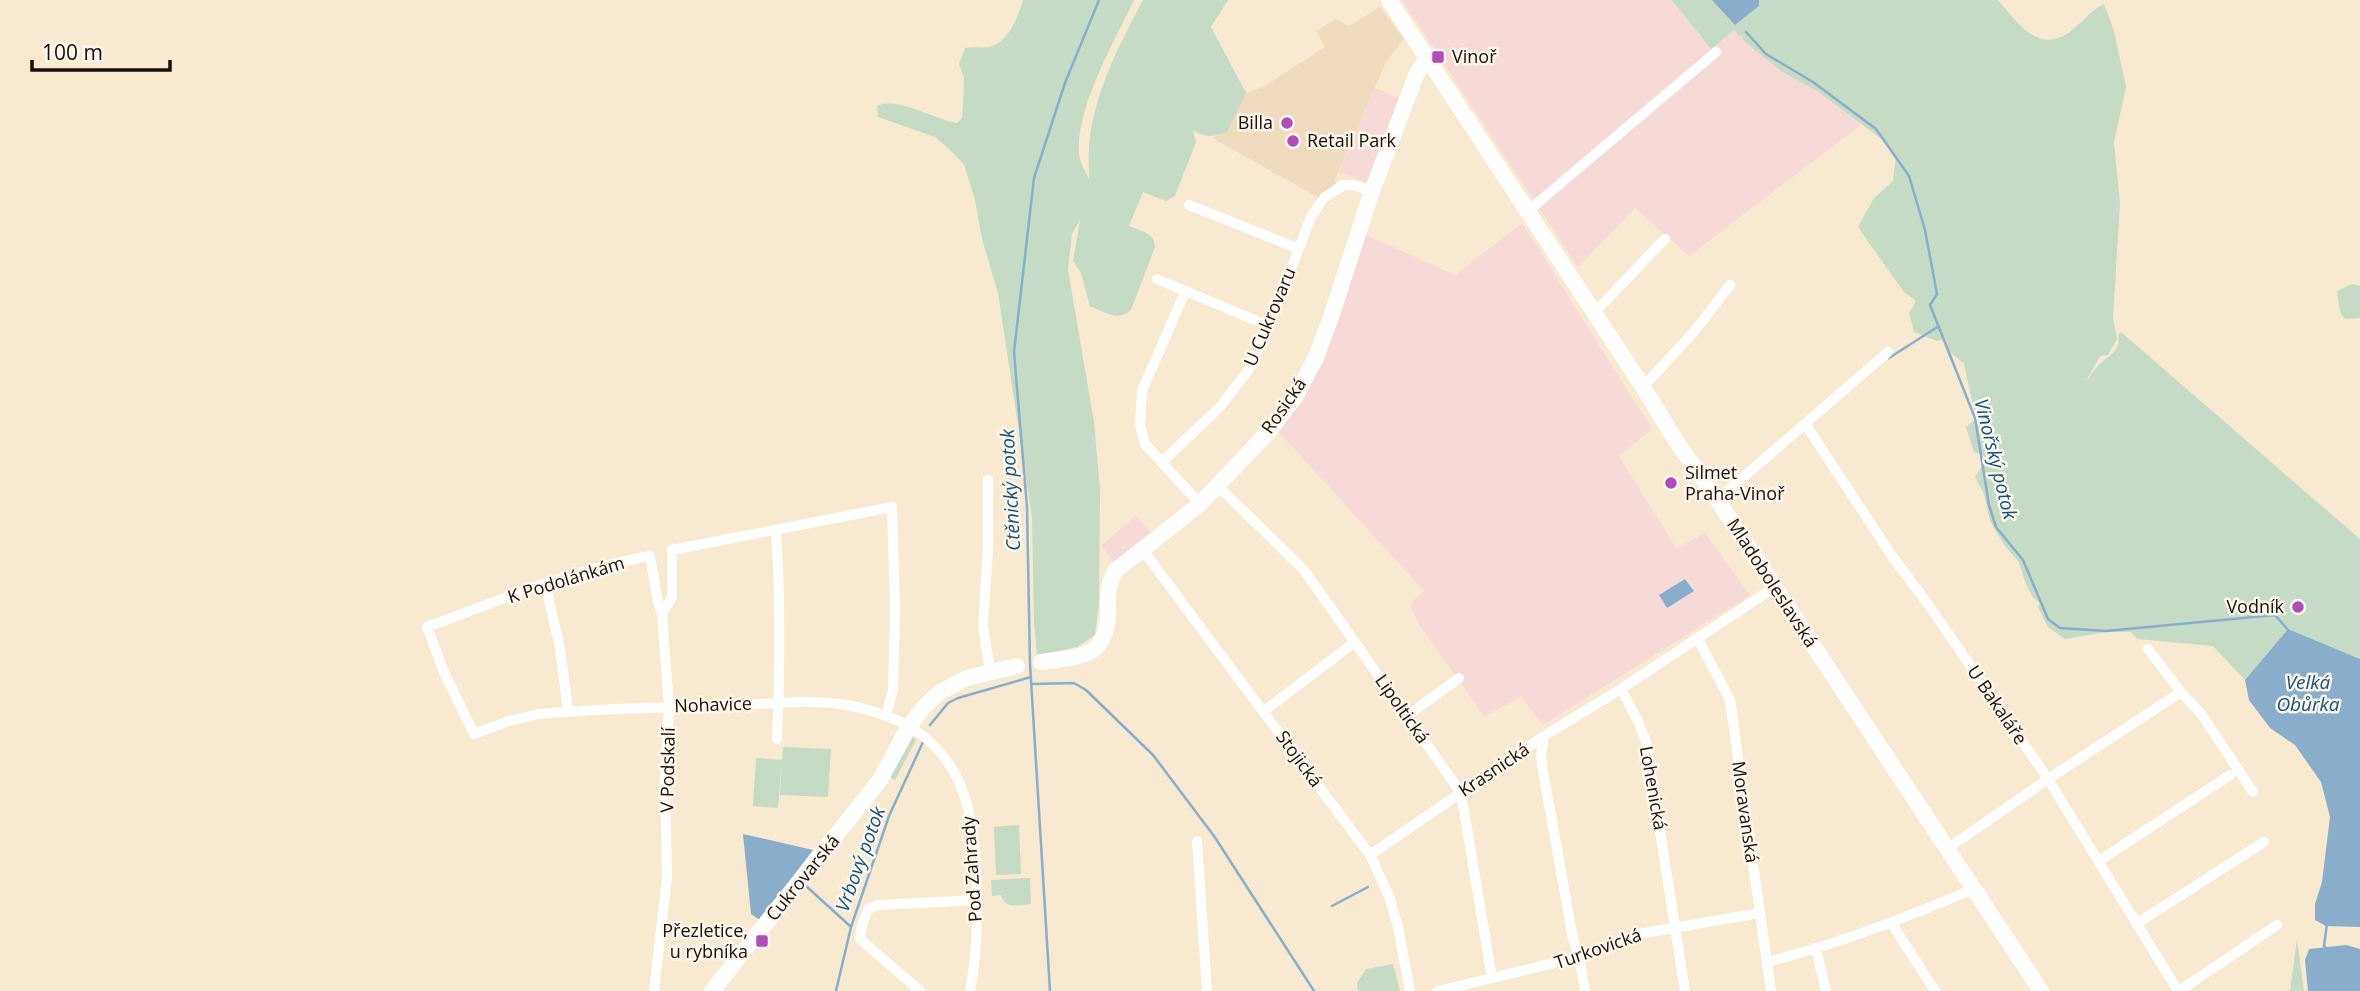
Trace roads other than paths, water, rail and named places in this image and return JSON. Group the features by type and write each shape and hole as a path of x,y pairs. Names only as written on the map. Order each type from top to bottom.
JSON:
{"street":[{"name":"Mladoboleslavská","path":"1389,0 1672,435 2041,991"},
{"path":"1528,211 1716,52"},
{"name":"Rosická","path":"1041,662 1083,655 1101,645 1108,622 1108,585 1115,571 1200,504 1271,429 1295,397 1316,357 1373,191 1417,73 1427,58"},
{"name":"U Cukrovaru","path":"1162,462 1220,407 1250,368 1311,217 1324,198 1343,185 1373,191"},
{"path":"1189,205 1299,249"},
{"path":"1594,313 1665,239"},
{"path":"1157,279 1269,326"},
{"path":"1643,387 1693,333 1730,285"},
{"path":"1185,292 1142,391 1141,433 1145,444 1200,504"},
{"path":"1718,501 1888,352"},
{"name":"U Bakaláře","path":"1806,425 1892,556 2048,779 2179,991"},
{"path":"988,480 988,550 983,625 990,672"},
{"name":"Lipoltická","path":"1218,486 1304,570 1461,793 1492,978"},
{"path":"777,739 780,590 776,531 892,507 895,608 893,690 886,716"},
{"name":"V Podskalí","path":"654,991 667,877 664,780 669,707 662,614 672,597 672,550 776,531"},
{"name":"Stojická","path":"1142,549 1370,855 1389,896 1410,991"},
{"name":"K Podolánkám","path":"474,734 426,627 545,583 608,564 650,556 662,614"},
{"path":"545,583 560,648 568,711"},
{"path":"1621,689 1775,587"},
{"name":"Moravanská","path":"1698,639 1730,700 1771,991"},
{"path":"1264,711 1355,642"},
{"path":"2148,649 2202,715 2253,792"},
{"name":"Cukrovarská","path":"712,991 872,791 909,726 925,705 940,692 967,678 1017,666"},
{"path":"1407,716 1459,678"},
{"name":"Krasnická","path":"1370,855 1544,736 1621,689"},
{"name":"Lohenická","path":"1621,689 1646,742 1685,991"},
{"path":"1947,849 2181,692"},
{"name":"Nohavice","path":"474,734 509,721 568,711 779,703 846,705 886,716 909,726"},
{"name":"Pod Zahrady","path":"909,726 942,753 959,781 970,816 977,900 976,946 970,991"},
{"path":"1544,736 1542,765 1585,991"},
{"path":"2099,861 2230,775"},
{"path":"1198,841 1207,991"},
{"path":"2136,924 2264,842"},
{"path":"1767,962 1816,950 1892,924 1973,889"},
{"path":"920,991 861,940 859,936 865,914 872,907 977,900"},
{"name":"Turkovická","path":"1438,991 1579,957 1639,934 1759,913"},
{"path":"1892,924 1935,991"},
{"path":"2179,991 2277,925"},
{"path":"1816,950 1826,991"}],"water":[{"path":"1712,0 1759,0 1759,6 1735,25"},
{"path":"1685,579 1694,591 1667,608 1659,595"},
{"name":"Velká Obůrka","path":"2288,629 2360,659 2360,927 2326,926 2315,920 2315,904 2322,882 2330,817 2321,782 2295,745 2270,728 2249,700 2245,680"},
{"path":"743,834 813,850 760,920 751,914"},
{"path":"2346,945 2360,949 2360,991 2308,991 2305,960 2309,949"}],"waterway":[{"name":"Ctěnický potok","path":"1050,991 1030,664 1027,507 1014,352 1034,178 1065,83 1099,0"},
{"name":"Vinořský potok","path":"1746,32 1766,54 1813,82 1876,129 1909,176 1925,230 1937,294 1930,305 1975,418 1989,505 1996,527 2023,560 2048,619 2060,628 2106,631 2275,615 2289,631"},
{"path":"1889,358 1939,326"},
{"name":"Vrbový potok","path":"930,725 948,703 958,698 1031,677"},
{"path":"1033,684 1074,683 1086,690 1153,755 1214,836 1314,991"},
{"name":"Vrbový potok","path":"836,991 851,927 889,816 923,742"},
{"path":"806,886 850,926"},
{"path":"1332,906 1368,887"},
{"name":"Vinořský potok","path":"2326,948 2327,924"}],"place":[{"name":"Vinoř","path":"1438,57"},
{"name":"Billa","path":"1287,123"},
{"name":"Retail Park","path":"1293,141"},
{"name":"Silmet Praha-Vinoř","path":"1671,483"},
{"name":"Vodník","path":"2298,607"},
{"name":"Přezletice, u rybníka","path":"762,941"}]}
